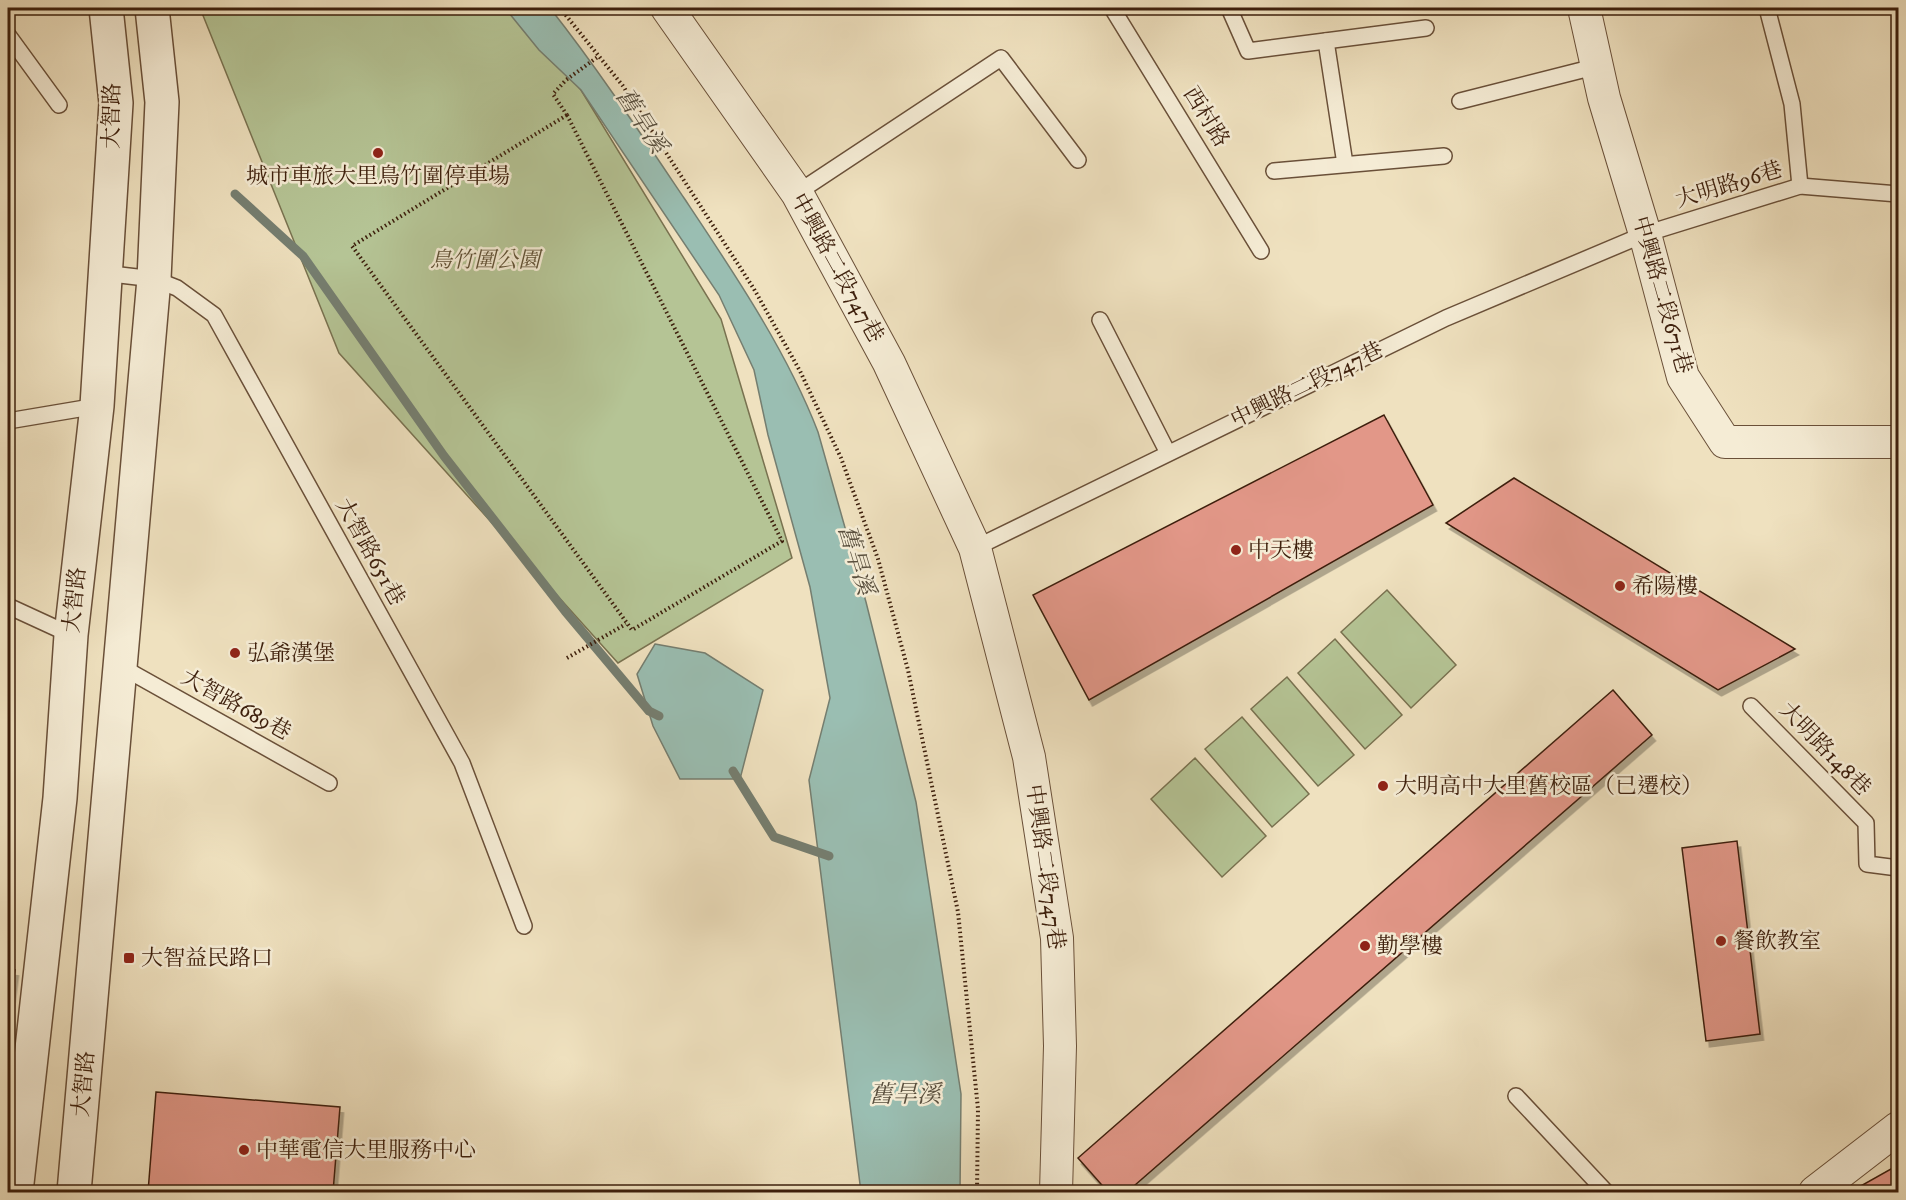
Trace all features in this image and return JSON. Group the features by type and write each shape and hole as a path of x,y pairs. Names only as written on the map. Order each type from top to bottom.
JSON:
{"street":[{"name":"大智路","path":"16,1192 60,798 71,635 97,406 103,273 116,103 106,8"},
{"name":"大智路","path":"74,1192 154,279 162,102 152,8"},
{"name":"中興路二段747巷","path":"667,8 797,193 889,363 975,548 1034,757 1058,938 1060,1046 1056,1192"},
{"name":"中興路二段671巷","path":"1584,8 1604,98 1646,234 1683,377 1725,442 1899,442"},
{"path":"1815,1192 1899,1128"}],"lane":[{"name":"西村路","path":"1112,8 1261,251"},
{"path":"1229,8 1248,51 1426,28"},
{"path":"1767,8 1792,104 1800,186"},
{"path":"8,35 59,105"},
{"path":"1326,41 1345,165"},
{"path":"797,193 1000,58 1078,160"},
{"path":"1460,101 1598,66"},
{"path":"1274,171 1444,156"},
{"name":"大明路96巷","path":"1446,318 1646,234 1800,186 1899,194"},
{"name":"大智路651巷","path":"103,273 154,279 177,288 214,315 462,763 524,926"},
{"name":"中興路二段747巷","path":"975,548 1446,318"},
{"path":"1100,320 1168,453"},
{"path":"8,421 97,406"},
{"path":"8,606 71,635"},
{"name":"大智路689巷","path":"120,666 330,783"},
{"name":"大明路148巷","path":"1751,706 1866,823 1867,864 1899,868"},
{"path":"1516,1096 1606,1192"}],"path":[{"path":"560,8 623,86 754,289 794,361 841,458 878,559 910,680 958,912 978,1108 977,1192"},
{"path":"567,115 352,246 632,630 782,541 567,115 553,94 566,80 599,56"},
{"path":"567,658 627,624"}],"green space":[{"name":"鳥竹圍公園","path":"200,8 517,8 581,90 721,319 792,558 618,663 339,353"},
{"path":"1387,590 1456,665 1411,708 1341,632"},
{"path":"1335,639 1402,715 1365,749 1298,673"},
{"path":"1287,677 1354,755 1318,786 1251,709"},
{"path":"1242,717 1309,794 1272,827 1205,749"},
{"path":"1195,758 1266,836 1222,877 1151,799"}],"water":[{"name":"舊旱溪","path":"505,8 550,8 585,54 739,282 791,371 818,432 866,602 916,802 961,1094 960,1192 861,1192 809,780 830,698 810,587 768,435 754,370 719,295 581,90 539,50"},
{"path":"655,644 705,653 763,690 740,779 680,779 653,726 637,674"}],"building":[{"name":"中天樓","path":"1384,415 1433,505 1089,700 1033,595"},
{"name":"希陽樓","path":"1514,478 1795,649 1718,690 1446,523"},
{"name":"勤學樓","path":"1613,690 1652,735 1127,1192 1108,1192 1078,1158"},
{"name":"餐飲教室","path":"1737,841 1760,1034 1706,1041 1682,848"},
{"path":"8,969 15,970 8,1022"},
{"name":"中華電信大里服務中心","path":"156,1092 340,1107 333,1192 148,1192"},
{"path":"1898,1165 1898,1192 1850,1192"}],"waterway":[{"path":"235,194 303,256 444,456 565,611 649,711 659,716"},
{"path":"733,771 774,837 829,856"}],"place":[{"name":"城市車旅大里鳥竹圍停車場","path":"378,153"},
{"name":"中天樓","path":"1236,550"},
{"name":"希陽樓","path":"1620,586"},
{"name":"弘爺漢堡","path":"235,653"},
{"name":"大明高中大里舊校區（已遷校）","path":"1383,786"},
{"name":"餐飲教室","path":"1721,941"},
{"name":"勤學樓","path":"1365,946"},
{"name":"大智益民路口","path":"129,958"},
{"name":"中華電信大里服務中心","path":"244,1150"}]}
